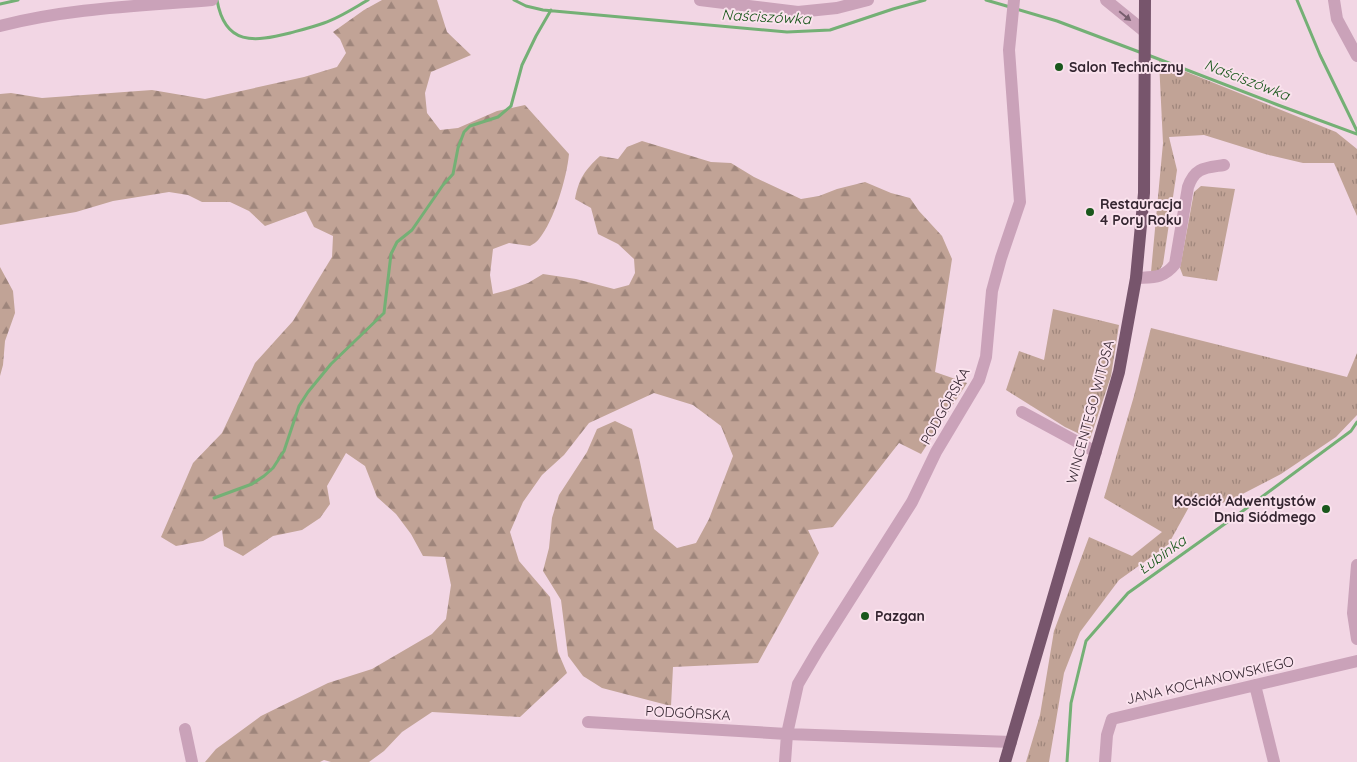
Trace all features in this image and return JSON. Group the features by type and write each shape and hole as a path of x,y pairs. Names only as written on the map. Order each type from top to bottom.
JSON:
{"main road":[{"name":"WINCENTEGO WITOSA","path":"1005,762 1119,372 1136,278 1144,193 1145,0"}],"street":[{"path":"0,26 53,14 145,3 212,0"},
{"path":"700,0 791,6 812,11 837,8 868,0"},
{"path":"1106,0 1144,37"},
{"path":"1334,0 1337,19 1357,56"},
{"name":"PODGÓRSKA","path":"785,762 787,734 798,684 912,502 936,452 979,380 986,357 992,291 1020,202 1010,50 1014,2"},
{"path":"1136,278 1159,277 1167,273 1175,264 1191,179 1203,169 1224,165"},
{"path":"1022,412 1096,452"},
{"path":"1357,565 1353,614 1357,638"},
{"name":"JANA KOCHANOWSKIEGO","path":"1104,762 1107,735 1112,719 1357,661"},
{"path":"1255,685 1274,762"},
{"name":"PODGÓRSKA","path":"588,722 787,734 1012,742"},
{"path":"185,729 192,762"}],"green space":[{"path":"382,0 437,0 447,32 471,55 431,72 425,93 427,113 440,130 458,128 497,111 525,105 569,154 566,174 555,210 545,231 538,240 530,246 509,243 493,249 490,275 493,294 528,283 543,274 576,279 614,289 629,285 635,273 634,259 618,244 598,234 591,208 575,199 578,185 583,175 600,156 618,159 627,147 642,141 711,162 731,163 754,177 801,199 819,196 865,182 891,193 910,198 942,236 952,259 935,372 967,383 921,454 899,443 833,527 808,530 819,553 758,663 673,667 671,706 602,688 583,676 568,656 561,600 543,571 549,548 552,518 559,495 587,452 597,429 615,421 632,429 654,529 677,548 696,543 709,519 733,456 721,426 693,405 654,393 589,423 564,455 542,475 523,502 510,532 519,561 550,597 558,652 567,673 520,717 432,712 402,732 384,751 369,762 331,762 324,760 320,762 205,762 216,749 261,716 328,683 372,669 432,634 446,619 451,585 445,557 423,556 411,534 396,514 377,497 365,466 346,453 327,486 330,504 320,518 302,530 273,536 243,556 224,546 222,530 203,541 176,546 161,537 193,463 222,433 255,363 293,321 332,257 333,236 314,227 306,211 265,226 249,211 230,202 202,202 188,195 169,192 113,201 76,212 0,225 0,94 11,93 42,98 152,90 205,99 304,77 337,67 346,53 340,39 333,32"},
{"path":"1159,61 1336,132 1357,149 1357,216 1334,163 1303,163 1265,154 1204,135 1169,137 1177,170 1163,264 1158,273 1151,272 1163,143"},
{"path":"1201,186 1235,189 1217,281 1183,276 1180,268 1194,192"},
{"path":"0,267 13,291 15,313 5,341 0,376"},
{"path":"1053,309 1119,325 1111,376 1090,439 1065,427 1006,390 1019,351 1044,360"},
{"path":"1151,328 1347,377 1357,353 1357,415 1336,437 1281,474 1227,502 1189,507 1168,545 1119,580 1080,632 1064,673 1049,762 1026,762 1040,715 1054,631 1089,537 1132,556 1162,532 1104,498 1134,396"}],"waterway":[{"name":"Naściszówka","path":"0,4 18,0"},
{"name":"Naściszówka","path":"217,0 221,15 227,26 234,33 253,39 277,36 330,21 368,0"},
{"name":"Naściszówka","path":"514,0 526,6 543,10 787,32 830,30 925,0"},
{"name":"Naściszówka","path":"986,0 1010,7"},
{"name":"Łubinka","path":"1297,0 1320,55 1357,131"},
{"name":"Naściszówka","path":"1016,9 1057,21 1142,53"},
{"path":"214,498 252,484 273,468 284,451 299,406 308,392 331,364 384,313 391,254 397,242 412,230 443,185 453,174 458,148 464,132 470,126 498,117 511,106 522,65 551,10"},
{"name":"Naściszówka","path":"1148,55 1357,134"},
{"name":"Łubinka","path":"1067,762 1071,703 1086,641 1128,593 1351,431 1357,422"}],"place":[{"name":"Salon Techniczny","path":"1059,67"},
{"name":"Restauracja 4 Pory Roku","path":"1090,212"},
{"name":"Kościół Adwentystów Dnia Siódmego","path":"1326,509"},
{"name":"Pazgan","path":"865,616"}]}
